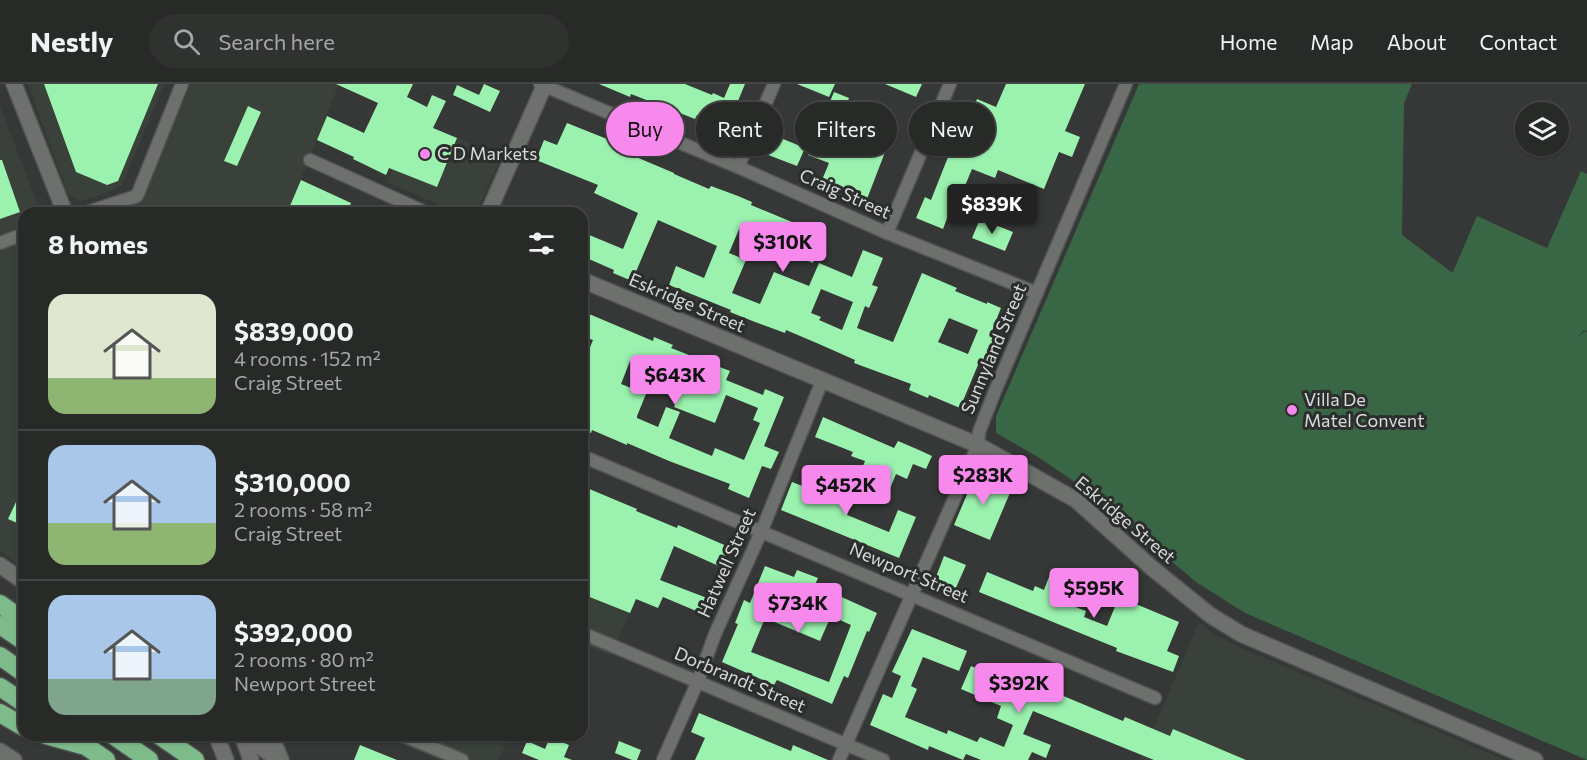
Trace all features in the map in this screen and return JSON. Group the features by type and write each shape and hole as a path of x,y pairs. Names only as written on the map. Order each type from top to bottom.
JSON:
{"highway":[{"path":"0,604 18,617"},
{"path":"0,625 18,637"},
{"path":"0,656 18,669"},
{"path":"0,687 18,700"},
{"path":"0,713 18,724"},
{"path":"66,741 87,747"},
{"path":"78,741 106,760"},
{"path":"122,741 149,760"},
{"path":"168,741 195,760"}],"street":[{"path":"14,84 62,207"},
{"path":"103,207 137,196 182,84"},
{"path":"738,167 774,84"},
{"path":"887,233 950,84"},
{"name":"Sunnyland Street","path":"838,760 978,445 979,432 1126,84"},
{"path":"491,207 543,85"},
{"name":"Craig Street","path":"543,85 887,233 1037,293"},
{"path":"310,160 414,207"},
{"path":"0,243 18,236"},
{"name":"Eskridge Street","path":"588,283 978,445 1076,500 1152,568 1210,615 1241,634 1535,760"},
{"name":"Hatwell Street","path":"663,760 698,681 715,634 762,530 822,381"},
{"name":"Newport Street","path":"588,458 762,530 1155,698"},
{"path":"0,566 18,578"},
{"name":"Dorbrandt Street","path":"588,635 883,760"},
{"path":"218,741 226,760"},
{"path":"244,741 251,760"},
{"path":"251,741 280,760"},
{"path":"273,741 280,760"},
{"path":"416,741 462,760"},
{"path":"0,750 14,760"}],"shaded area":[{"path":"28,84 164,84 123,184 117,189 81,201 68,194"},
{"path":"191,84 339,84 289,207 129,207 143,196"},
{"path":"0,106 39,207 18,207 18,564 0,551"},
{"path":"413,120 502,156 479,207 444,207 387,182"},
{"path":"588,551 646,575 611,656 588,646"},
{"path":"1199,622 1215,635 1241,648 1505,760 1140,760"},
{"path":"395,741 507,741 499,760 439,760"}],"green space":[{"name":"Villa De Matel Convent","path":"1139,84 1412,84 1404,103 1402,235 1450,271 1466,278 1453,272 1477,216 1547,248 1581,171 1587,174 1587,331 1584,330 1578,337 1585,331 1587,332 1587,760 1245,613 1196,582 1091,493 1038,457 996,433 996,416"}],"building":[{"path":"44,84 158,84 118,181 107,185 76,172"},
{"path":"336,84 413,84 407,97 427,107 432,95 446,101 433,128 457,138 437,187 389,168 386,175 317,140 327,116 364,133 378,103"},
{"path":"484,84 500,91 490,112 453,95 457,85 479,95"},
{"path":"599,84 685,84 724,98 730,84 745,84 738,102 696,102 695,119 684,115 684,102 651,102 631,94 630,97"},
{"path":"797,84 835,84 829,97"},
{"path":"885,84 922,84 916,97"},
{"path":"1006,84 1085,84 1065,131 1080,137 1072,157 1059,152 1044,189 998,170 995,178 972,169 957,205 978,213 974,223 949,213 943,229 916,218 925,197 931,200 948,156 995,156 996,107"},
{"path":"834,92 849,98 847,102 830,102"},
{"path":"248,106 261,112 237,166 224,161"},
{"path":"567,123 606,139 606,156 634,156 709,189 711,186 738,196 752,202 751,205 825,233 813,263 788,253 791,244 743,224 742,228 740,227 729,253 746,260 732,293 760,304 774,272 809,286 819,263 852,277 863,250 883,258 872,285 878,287 869,308 865,306 857,328 893,342 922,273 957,288 955,291 1001,308 990,336 998,340 989,363 980,360 960,408 929,395 928,398 909,390 911,384 854,363 855,360 786,330 785,333 755,322 669,285 676,266 704,278 717,246 658,220 632,281 613,273 614,270 588,259 588,234 623,249 638,213 594,193 598,185 536,160 544,140 557,145","holes":["821,289 853,302 842,330 819,320 821,317 811,313","949,318 978,330 968,354 938,342"]},
{"path":"783,139 795,144 795,156 801,156 797,166 771,156 783,156"},
{"path":"811,156 884,156 867,199 822,180 829,163"},
{"path":"0,160 2,160 18,207 18,213 0,219"},
{"path":"301,180 351,203 349,207 290,207"},
{"path":"980,219 1013,232 1005,251 972,238"},
{"path":"588,314 653,341 654,337 673,345 671,348 730,371 726,380 763,395 765,389 784,397 764,446 779,452 771,469 762,466 749,498 728,489 730,484 592,430 591,433 588,432 588,352 593,340 588,338","holes":["630,361 670,377 668,382 682,387 674,407 715,423 726,395 758,408 753,420 760,423 744,460 715,448 712,456 669,438 680,412 666,407 658,427 637,418 646,394 621,384"]},
{"path":"823,417 894,448 898,441 932,456 926,469 913,464 907,479 896,474 887,496 856,484 865,461 851,456 853,452 815,437"},
{"path":"976,473 1012,488 990,540 954,525"},
{"path":"834,477 858,487 847,515 889,532 898,510 916,517 899,558 781,510 792,482 826,495"},
{"path":"588,488 637,509 636,511 677,528 678,525 729,547 721,567 674,546 660,580 707,598 701,613 663,597 658,608 636,599 630,613 588,596"},
{"path":"18,498 18,523 8,519"},
{"path":"944,556 966,565 955,590 934,582"},
{"path":"765,566 794,577 797,570 818,578 815,585 877,613 848,678 844,676 832,704 777,680 774,685 722,662 738,624 735,623 744,600 750,603","holes":["831,616 851,625 829,682 751,652 765,618 820,641"]},
{"path":"1052,569 1072,577 1062,602 1086,611 1084,617 1107,626 1119,597 1179,622 1167,651 1179,656 1173,672 1116,651 1117,648 979,592 987,572 1033,591 1035,586 1044,590"},
{"path":"912,629 967,651 959,671 923,657 911,686 917,689 905,717 947,734 948,730 977,742 980,737 1004,747 1013,725 997,718 1001,706 961,689 971,666 997,677 1000,670 1032,683 1033,679 1055,688 1054,692 1123,721 1125,717 1170,736 1173,729 1246,760 1154,760 1033,711 1023,734 1051,745 1046,758 1032,752 1028,760 981,760 966,754 963,760 929,746 928,750 870,725 883,694 892,698 901,676 892,672"},
{"path":"699,713 791,751 793,745 828,760 695,760 705,738 691,732"},
{"path":"527,741 545,749 548,741 560,741 569,745 564,757 572,760 539,760 522,753"},
{"path":"619,741 641,750 637,760 615,753"},
{"path":"360,745 397,760 354,760"}],"place":[{"name":"C D Markets","path":"425,154"},
{"name":"Villa De Matel Convent","path":"1292,410"}]}
